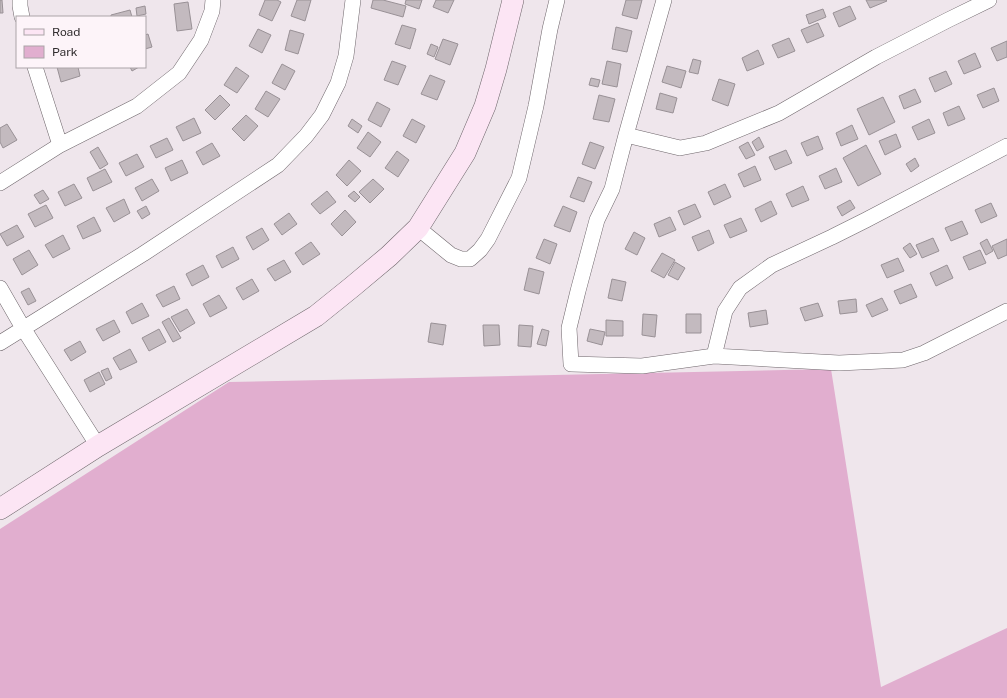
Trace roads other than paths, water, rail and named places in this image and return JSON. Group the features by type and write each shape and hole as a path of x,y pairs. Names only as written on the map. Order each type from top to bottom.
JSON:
{"street":[{"path":"20,0 22,16"},
{"path":"0,183 60,145 137,106 179,72 200,40 212,11 213,0"},
{"path":"0,343 143,254 278,165 306,136 322,115 338,83 346,56 353,0"},
{"path":"0,509 98,446 316,316 389,256 418,228 465,153 485,106 513,0"},
{"path":"418,228 451,255 461,259 470,259 480,250 488,239 519,178 536,106 550,29 557,0"},
{"path":"664,0 612,189 597,220 574,306 569,328 571,364 642,366 714,356 839,363 903,360 924,353 1007,311"},
{"path":"626,136 680,148 706,143 779,113 876,57 989,0"},
{"path":"35,68 60,145"},
{"path":"714,356 725,311 740,288 772,265 852,227 1007,146"},
{"path":"0,288 23,328 98,446"}]}
